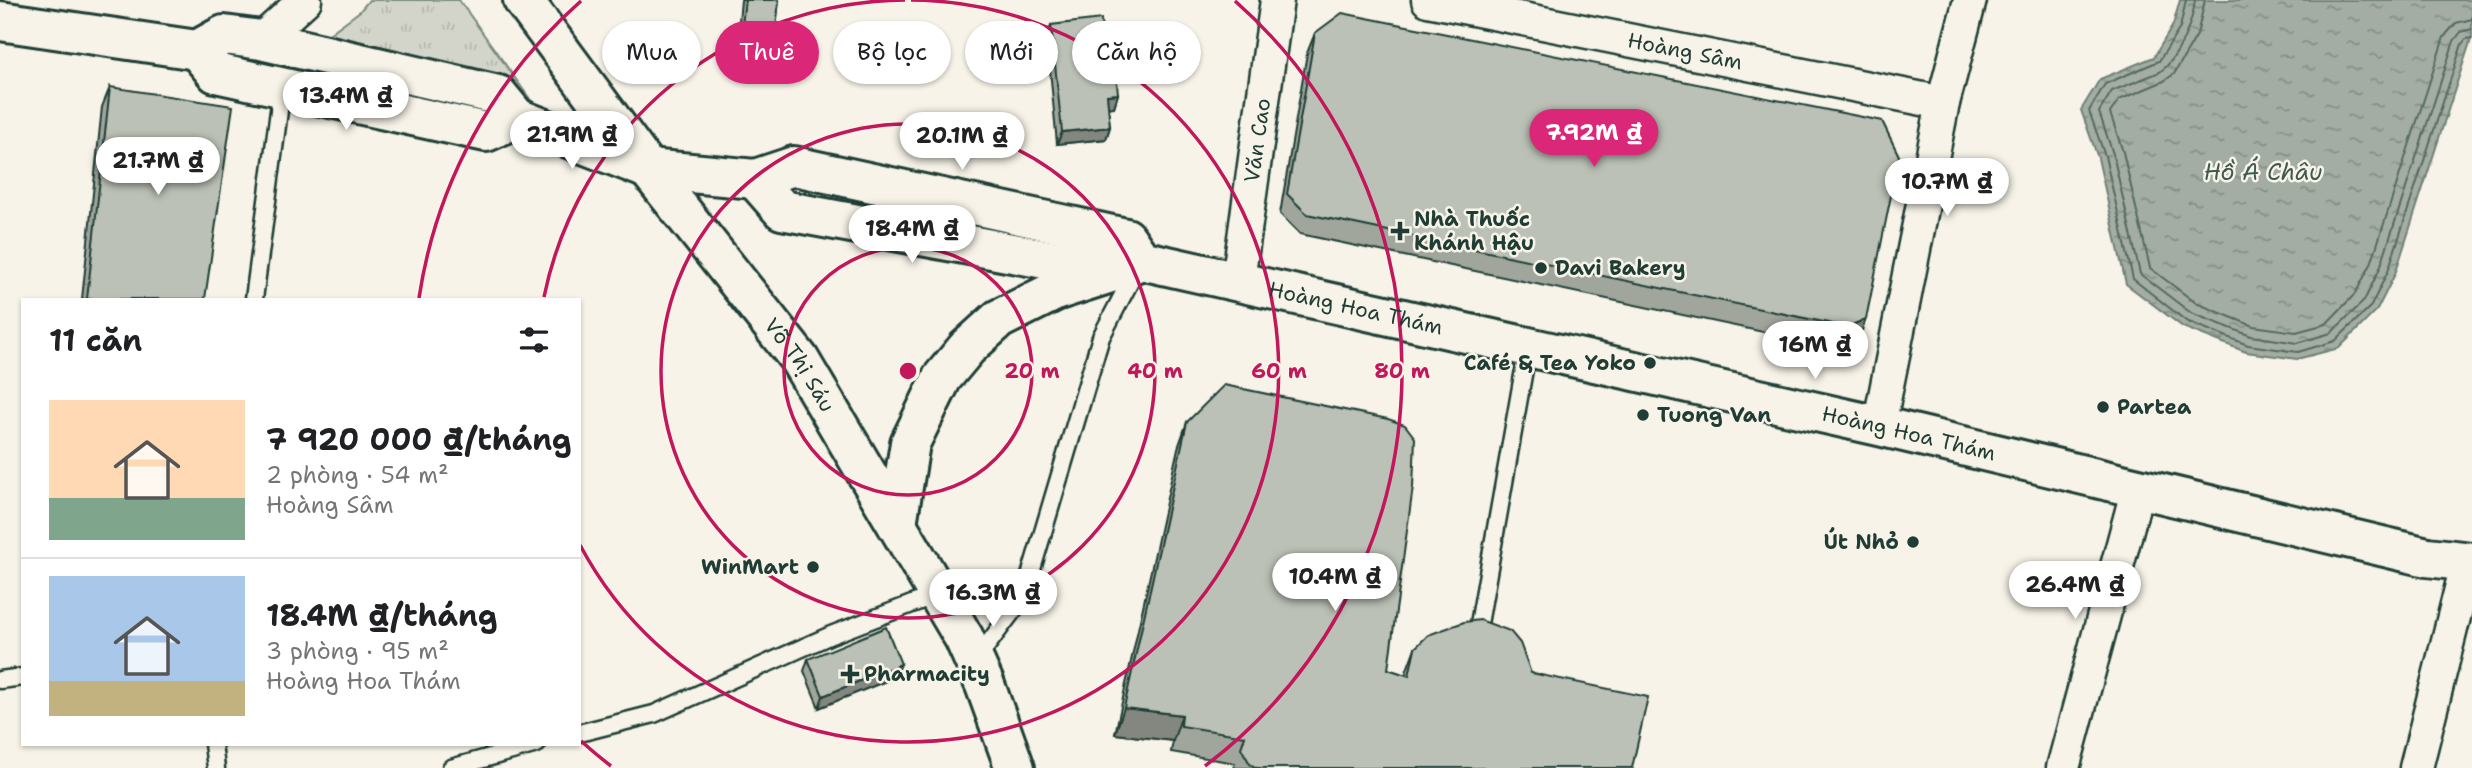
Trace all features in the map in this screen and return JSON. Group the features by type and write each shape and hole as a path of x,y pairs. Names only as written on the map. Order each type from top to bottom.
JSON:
{"main road":[{"name":"Võ Thị Sáu","path":"523,0 648,169 799,359 964,638 1015,768"},
{"path":"0,21 197,50 224,35 261,40 498,95 517,118 648,169 755,178 794,166 1125,238 1128,266 1055,291 999,319 967,348 942,378 910,443 897,524"},
{"path":"197,50 216,74 486,132 517,118"},
{"name":"Hoàng Hoa Thám","path":"1128,266 1238,281 1879,426 2427,556 2470,561"}],"street":[{"path":"261,40 305,0"},
{"name":"Văn Cao","path":"1238,281 1277,0"},
{"name":"Hoàng Sâm","path":"1428,0 1942,103"},
{"path":"1879,426 1942,103 1970,0"},
{"path":"2063,768 2138,488"},
{"path":"2416,768 2470,561"}],"lane":[{"path":"254,298 282,88"},
{"path":"975,662 1024,596 1101,337 1128,266"},
{"path":"1473,659 1528,347"},
{"path":"581,732 654,714 831,635 938,594"},
{"path":"0,680 21,677"},
{"path":"213,746 216,768"},
{"path":"451,768 530,746"}],"green space":[{"path":"369,0 459,0 530,99 306,51 360,11"}],"water":[{"name":"Hồ Á Châu","path":"2180,0 2472,0 2472,36 2395,274 2377,310 2339,348 2297,359 2246,352 2183,327 2126,284 2098,158 2081,110 2100,79 2154,57 2173,25"}],"building":[{"path":"745,0 779,0 777,21 743,21"},
{"path":"1342,13 1882,121 1899,156 1866,319 1847,327 1307,214 1287,194 1315,33"},
{"path":"1072,22 1072,84 1117,84 1118,94 1107,95 1110,127 1062,132 1057,84 1058,24"},
{"path":"110,87 233,106 205,298 87,298"},
{"path":"1224,385 1388,419 1405,425 1415,438 1413,487 1388,669 1409,676 1415,648 1428,635 1464,622 1480,620 1510,631 1520,643 1531,673 1648,697 1632,768 1257,768 1250,764 1241,748 1245,736 1181,726 1182,715 1124,708 1187,422"},
{"name":"Pharmacity","path":"886,627 901,664 823,696 808,659"}],"place":[{"name":"Nhà Thuốc Khánh Hậu","path":"1400,231"},
{"name":"Davi Bakery","path":"1541,268"},
{"name":"Café & Tea Yoko","path":"1650,363"},
{"name":"Partea","path":"2103,407"},
{"name":"Tuong Van","path":"1643,415"},
{"name":"Út Nhỏ","path":"1913,542"},
{"name":"WinMart","path":"813,567"},
{"name":"Pharmacity","path":"850,674"}]}
